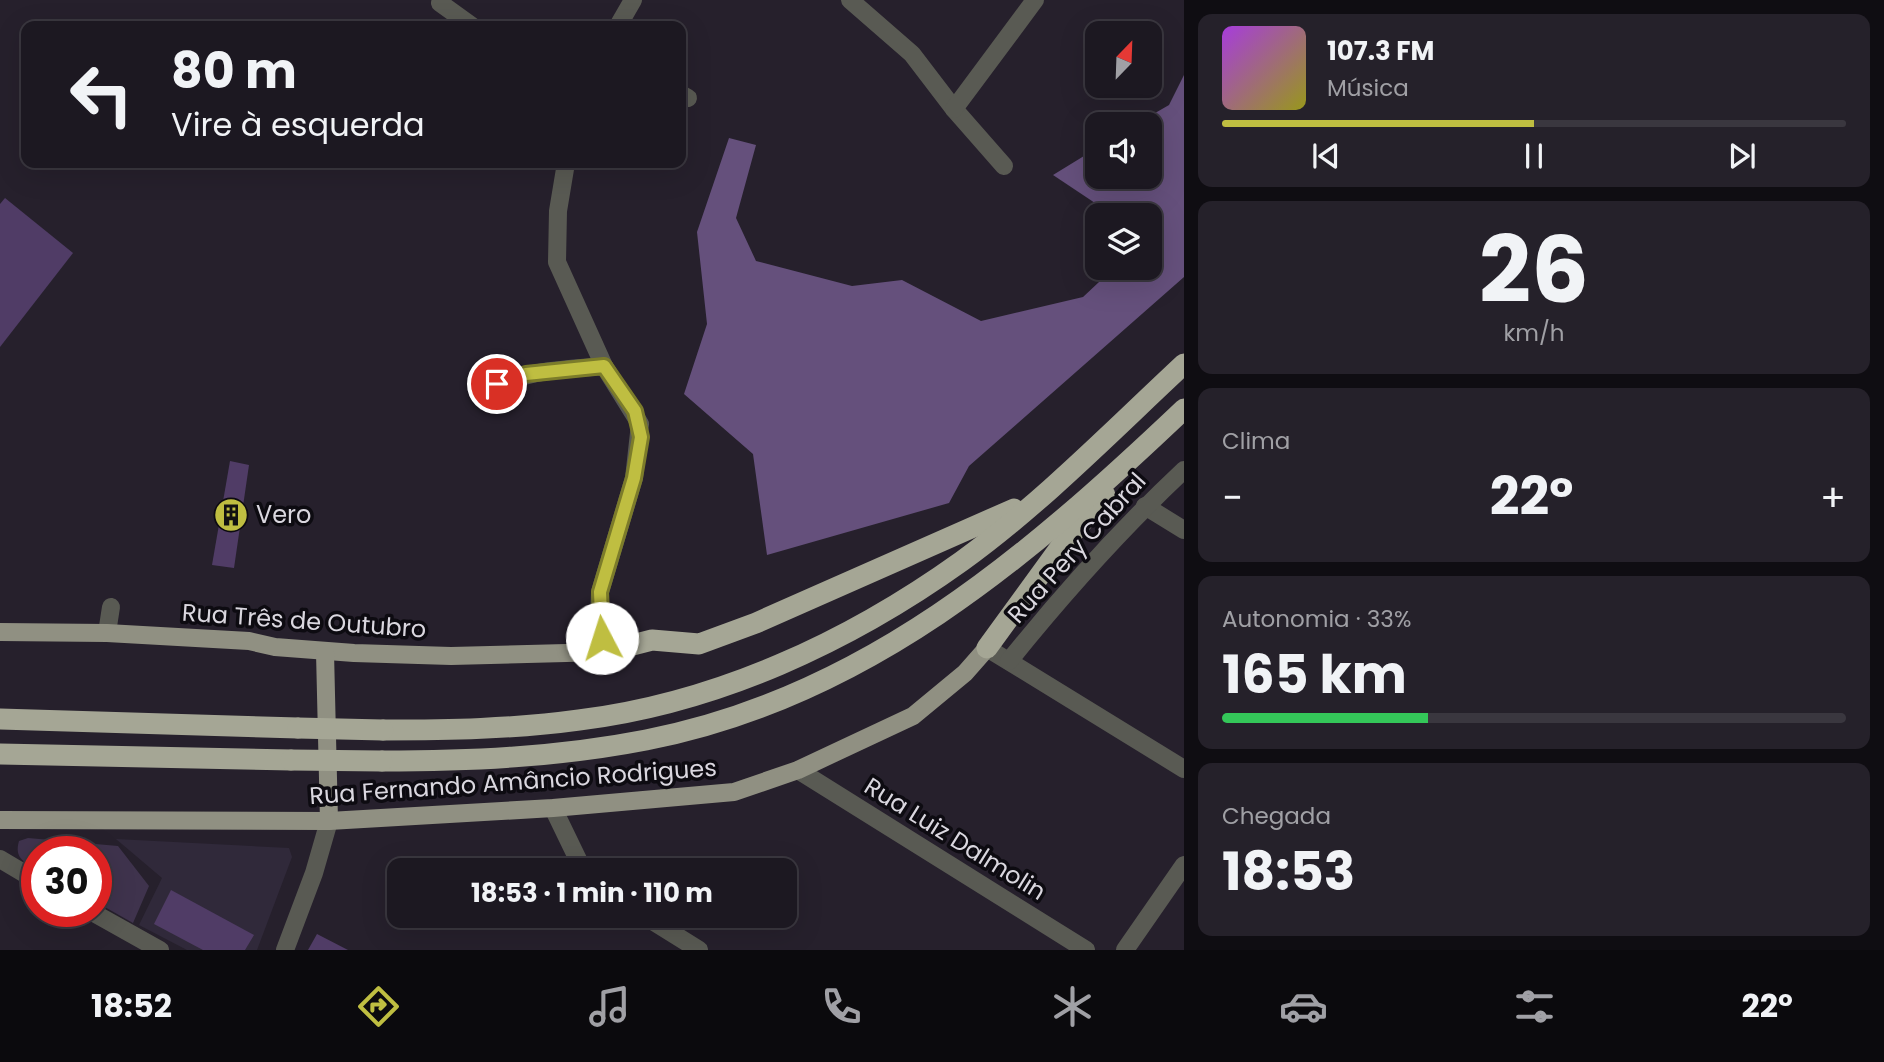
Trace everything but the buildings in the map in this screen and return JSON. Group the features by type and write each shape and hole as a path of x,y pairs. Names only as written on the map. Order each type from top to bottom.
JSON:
{"highway":[{"path":"0,719 383,730 519,726 580,720 699,694 830,642 899,604 964,559 1041,496 1184,364"},
{"path":"0,754 383,761 505,759 649,740 712,722 796,693 859,664 964,599 1032,546 1184,409"},
{"path":"987,648 1059,549 1160,432"},
{"path":"605,652 652,640 699,644 756,624 1041,496"}],"main road":[{"name":"Rua Três de Outubro","path":"0,632 107,633 249,641 326,652 451,656 605,652"},
{"name":"Rua Fernando Amâncio Rodrigues","path":"0,820 328,821 553,808 734,792 798,770 913,716 965,673 987,648"},
{"path":"326,652 328,821"}],"street":[{"path":"621,21 633,0"},
{"path":"850,0 900,41 1004,166"},
{"path":"954,109 1035,0"},
{"path":"440,3 465,21"},
{"path":"565,168 558,211 557,262 604,366 635,411 641,437 634,478 600,592 599,624 605,652"},
{"path":"479,395 497,384 526,374 604,366"},
{"name":"Rua Pery Cabral","path":"1009,661 1062,596 1145,506 1184,470"},
{"path":"1145,506 1184,530"},
{"path":"107,633 111,607"},
{"path":"987,648 1184,769"},
{"name":"Rua Luiz Dalmolin","path":"798,770 1086,950"},
{"path":"553,808 577,858"},
{"path":"285,950 314,873 328,821"},
{"path":"0,859 21,871"},
{"path":"1125,950 1184,865"},
{"path":"112,923 160,950"},
{"path":"664,928 699,950"}],"shaded area":[{"path":"1184,75 1184,277 969,466 949,503 767,555 753,454 684,394 707,324 697,232 729,138 756,145 736,218 756,261 852,286 902,280 981,321 1083,297 1101,280 1162,280 1162,203 1095,203 1053,175 1085,155 1085,189 1162,189 1162,112 1157,112 1169,105"},
{"path":"116,839 289,848 292,857 257,950 187,950 139,925 162,878"},
{"path":"21,840 21,858 18,852"},
{"path":"112,845 118,846 149,886 133,923 112,911"}],"place":[{"name":"Vero","path":"231,515"}],"route":[{"path":"497,384 526,374 604,366 635,411 640,424 639,454 600,592 598,608 602,638"}]}
